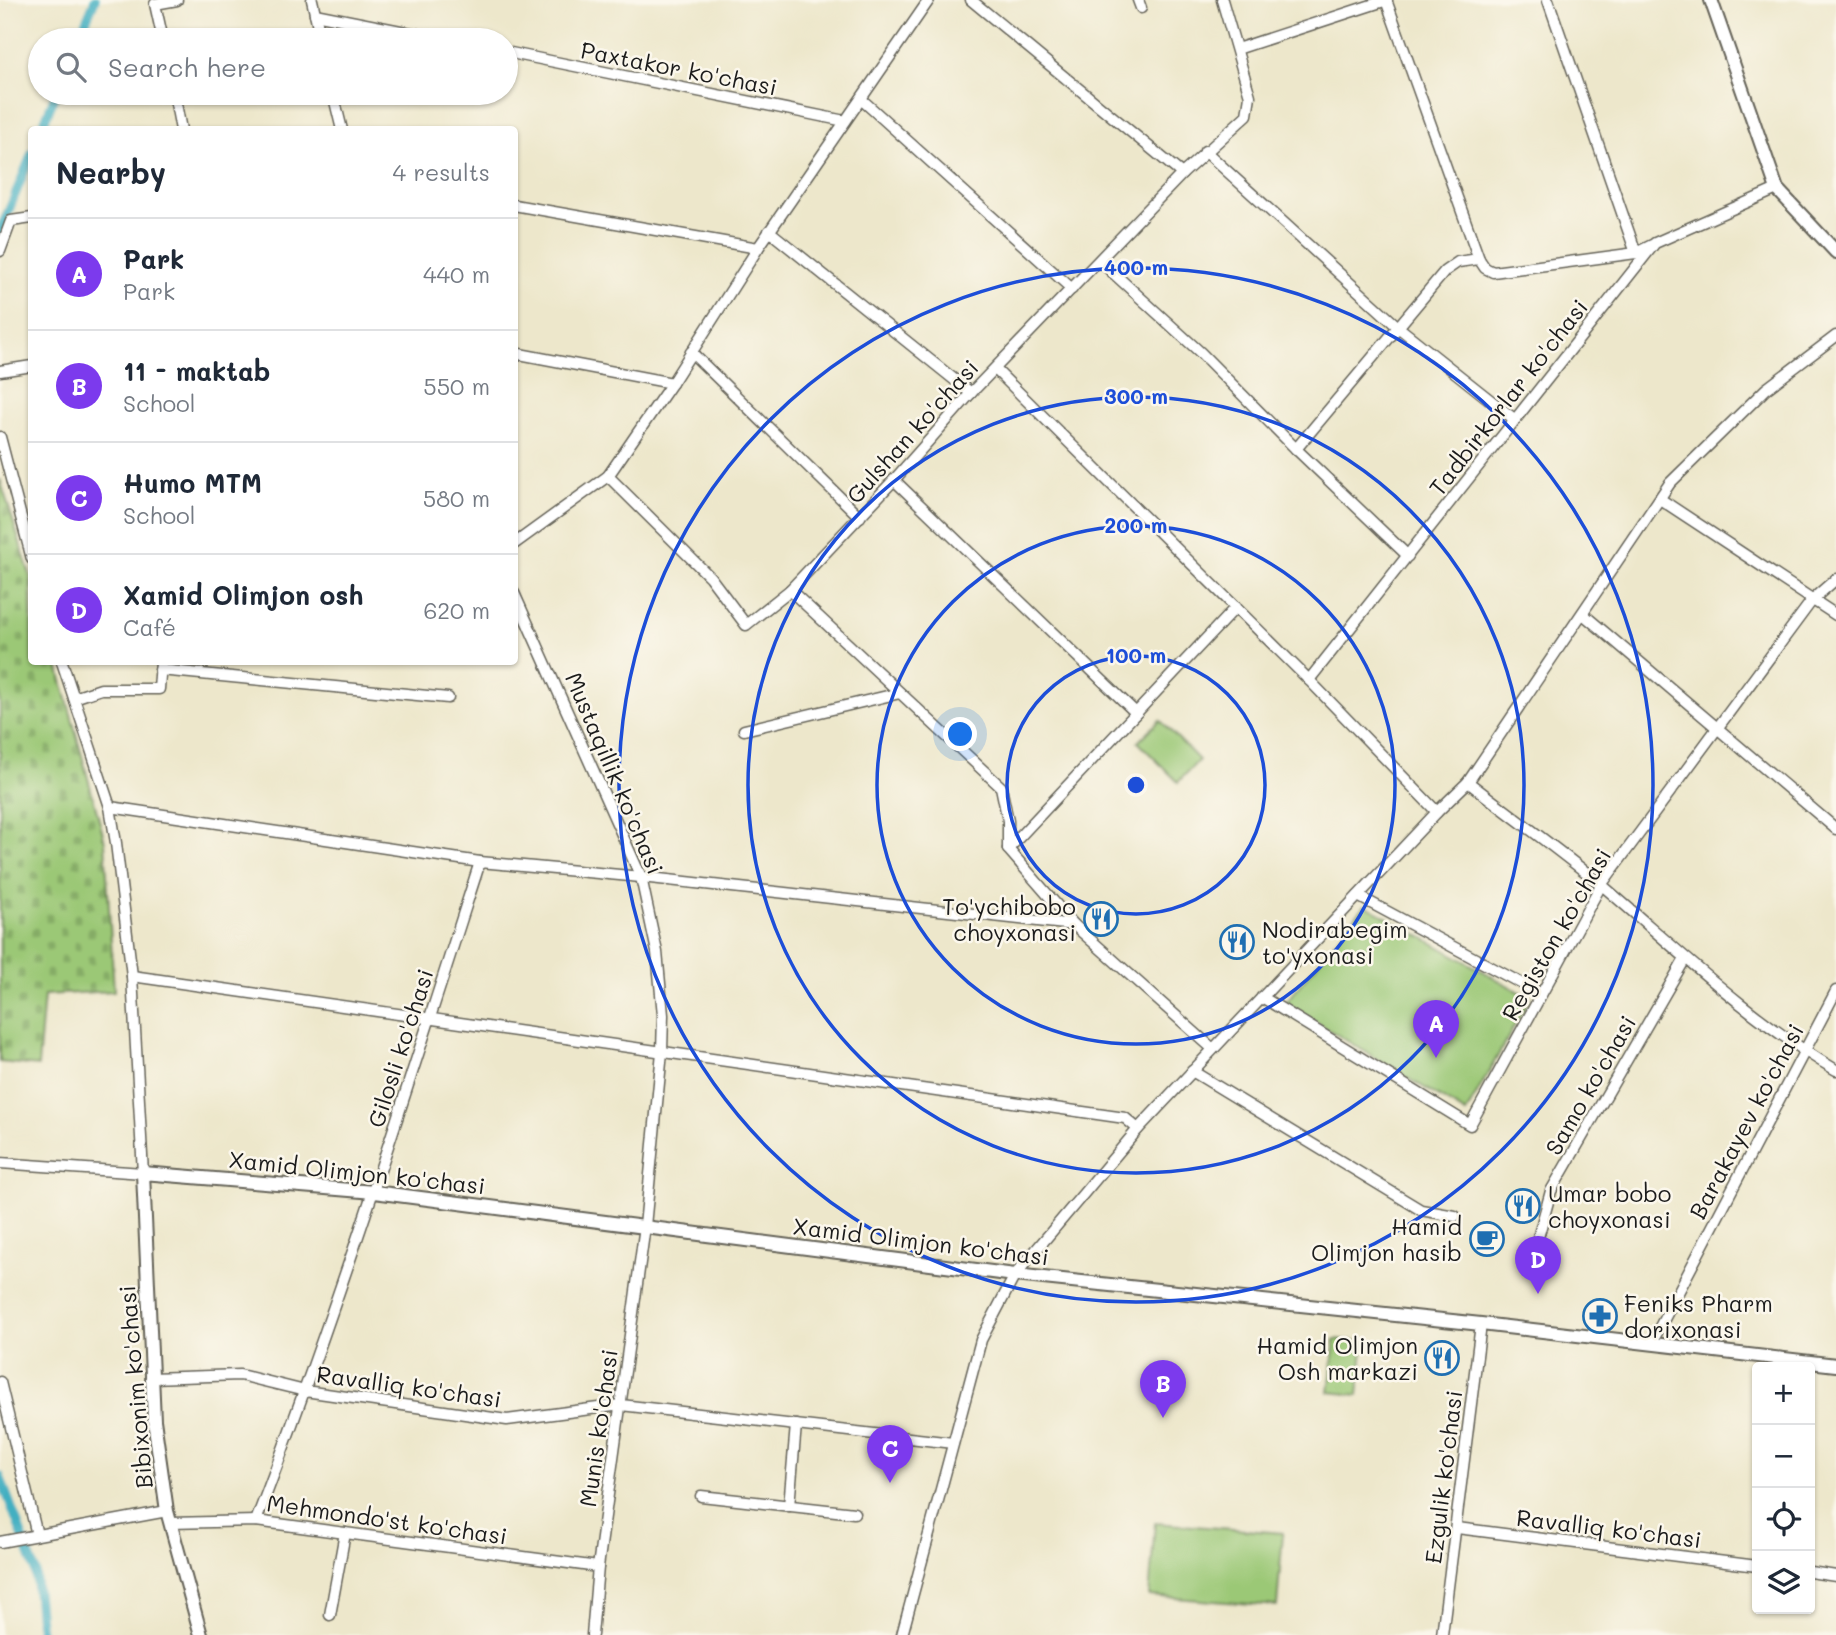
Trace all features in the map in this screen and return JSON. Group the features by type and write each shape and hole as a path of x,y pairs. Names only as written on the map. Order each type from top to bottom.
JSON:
{"main road":[{"path":"1711,0 1777,189 1836,252"},
{"name":"Xamid Olimjon ko'chasi","path":"143,1173 374,1192 1015,1275 1836,1365"},
{"name":"Bibixonim ko'chasi","path":"143,1173 154,1420 168,1517 201,1635"}],"street":[{"path":"160,28 155,4 177,0"},
{"path":"312,0 318,28"},
{"path":"518,541 608,476 672,383 758,248 929,0"},
{"path":"971,0 1182,174"},
{"path":"1222,0 1237,50 1386,0 1479,259 1485,268 1493,272 1636,253 1656,243"},
{"path":"1548,0 1636,253"},
{"path":"315,14 386,28"},
{"name":"Gulshan ko'chasi","path":"608,476 710,577 746,625 790,590 894,480 971,393 1182,174 1247,114 1250,96 1237,50"},
{"name":"Paxtakor ko'chasi","path":"518,54 845,121"},
{"path":"861,99 1072,289"},
{"path":"176,105 180,126"},
{"path":"336,105 341,126"},
{"path":"1205,151 1398,327 1514,419"},
{"name":"Tadbirkorlar ko'chasi","path":"1309,680 1656,243 1777,189"},
{"path":"518,206 758,248"},
{"path":"0,251 12,221 28,219"},
{"path":"769,232 971,393"},
{"path":"1296,449 1445,271 1458,262 1479,259"},
{"path":"1100,261 1201,353 1408,556"},
{"path":"901,1635 981,1340 1015,1275 1138,1129 1468,782 1670,483 1766,389 1836,336"},
{"path":"691,352 860,517"},
{"path":"518,354 672,383"},
{"path":"0,371 28,367"},
{"path":"995,369 1309,680 1437,812"},
{"path":"0,437 28,544"},
{"path":"894,480 1136,713"},
{"path":"1660,499 1836,615"},
{"name":"Registon ko'chasi","path":"1262,997 1470,1125 1601,885 1813,600 1836,579"},
{"path":"790,590 1001,787 1008,821 1008,849 1074,925 1213,1049"},
{"name":"Mustaqillik ko'chasi","path":"518,606 641,877 657,952 663,1015 662,1052 645,1226"},
{"path":"1008,849 1236,607"},
{"path":"1583,614 1836,829"},
{"path":"63,665 110,807 132,976 143,1173"},
{"path":"74,698 101,689 159,689 160,666 448,698"},
{"path":"744,730 901,693"},
{"path":"1468,782 1601,885 1685,959 1804,1051 1836,1070"},
{"path":"110,807 480,862 1074,925"},
{"name":"Gilosli ko'chasi","path":"256,1521 306,1391 374,1192 480,862"},
{"path":"1358,896 1541,994"},
{"name":"Samo ko'chasi","path":"1539,1234 1551,1191 1685,959"},
{"path":"132,976 1125,1118 1138,1129"},
{"name":"Barakayev ko'chasi","path":"1651,1344 1836,991"},
{"path":"1192,1071 1421,1210 1455,1216"},
{"name":"Xamid Olimjon ko'chasi","path":"0,1163 143,1173"},
{"name":"Munis ko'chasi","path":"592,1635 598,1567 645,1226"},
{"name":"Ezgulik ko'chasi","path":"1442,1635 1481,1324"},
{"name":"Ravalliq ko'chasi","path":"151,1378 240,1375 306,1391 507,1420 621,1405 953,1443"},
{"path":"0,1382 37,1535"},
{"path":"789,1506 796,1425"},
{"path":"701,1496 854,1513"},
{"name":"Mehmondo'st ko'chasi","path":"0,1542 168,1517 256,1521 598,1567"},
{"name":"Ravalliq ko'chasi","path":"1457,1528 1752,1565"},
{"path":"330,1615 345,1533"},
{"path":"1815,1573 1836,1576"}],"green space":[{"path":"0,479 28,568 28,665 58,665 105,842 114,991 44,995 38,1066 0,1062"},
{"path":"1160,720 1199,760 1178,782 1138,742"},
{"path":"1365,905 1530,998 1466,1113 1285,1003"},
{"path":"1335,1339 1364,1342 1358,1395 1329,1392"},
{"path":"1155,1523 1283,1533 1277,1606 1149,1596"}],"waterway":[{"path":"83,28 95,0"},
{"path":"43,126 51,105"},
{"path":"0,232 28,163"},
{"path":"0,1476 35,1570 41,1635"}],"place":[{"name":"To'ychibobo choyxonasi","path":"1101,919"},
{"name":"Nodirabegim to'yxonasi","path":"1237,942"},
{"name":"Park","path":"1436,1058"},
{"name":"Umar bobo choyxonasi","path":"1523,1206"},
{"name":"Hamid Olimjon hasib","path":"1487,1239"},
{"name":"Xamid Olimjon osh","path":"1538,1294"},
{"name":"Feniks Pharm dorixonasi","path":"1600,1316"},
{"name":"Hamid Olimjon Osh markazi","path":"1442,1358"},
{"name":"11 - maktab","path":"1163,1418"},
{"name":"Humo MTM","path":"890,1483"}]}
